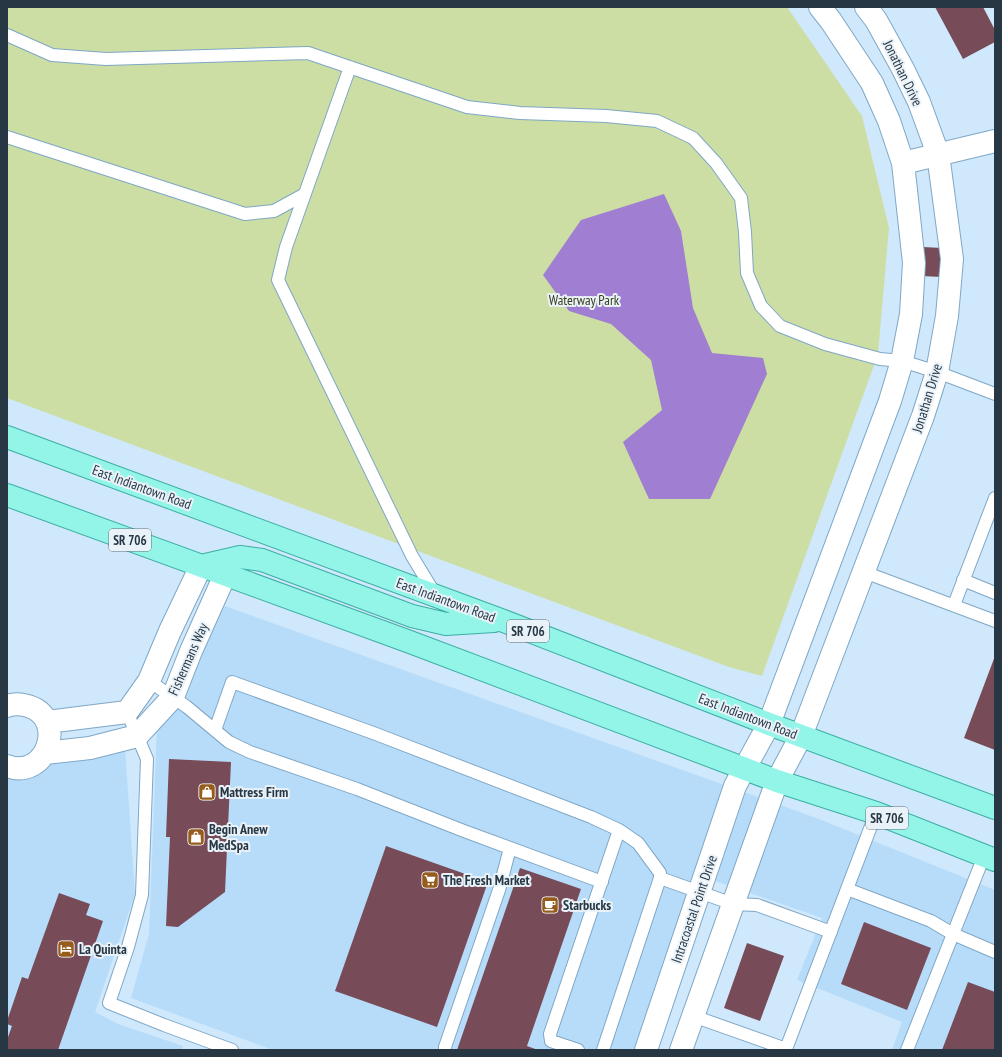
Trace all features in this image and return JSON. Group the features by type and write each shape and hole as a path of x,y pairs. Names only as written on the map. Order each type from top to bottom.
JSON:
{"main road":[{"name":"East Indiantown Road","path":"7,437 501,620 769,724 995,808"},
{"name":"SR 706","path":"7,495 410,642 777,781 876,813 990,858"},
{"path":"201,566 240,557 262,560 412,616 446,624 501,620"}],"street":[{"path":"769,724 890,401 902,361 911,314 914,263 903,163 889,121 872,83 820,7"},
{"name":"Jonathan Drive","path":"777,781 801,736 923,416 936,372 947,316 952,259 938,154 919,102 904,69 876,20 866,7"},
{"path":"903,163 995,141"},
{"name":"Fishermans Way","path":"127,712 149,681 170,631 201,566"},
{"name":"Fishermans Way","path":"137,736 173,697 191,651 226,575"},
{"path":"7,706 21,704 31,707 40,713 47,722 50,733 49,743 45,753 38,761 29,766 20,768 7,766"},
{"path":"47,722 127,712"},
{"name":"Intracoastal Point Drive","path":"646,1050 735,786 769,724"},
{"path":"45,753 90,748 137,736"},
{"path":"681,1050 777,781"}],"lane":[{"path":"7,35 52,55 106,59 308,53 467,108 520,113 606,116 657,121 693,138 716,163 741,198 745,232 747,273 761,306 780,326 825,344 880,359 902,361 995,394"},
{"path":"350,67 286,247 278,280 412,556 436,596"},
{"path":"7,137 246,214 274,211 305,194"},
{"path":"954,605 995,498"},
{"path":"864,572 995,621"},
{"path":"963,580 995,593"},
{"path":"149,681 173,697 229,742 250,752 357,789 602,882"},
{"path":"215,730 232,682 376,734 591,817 619,830 638,843 660,873 660,878 603,1050"},
{"path":"127,712 147,759 142,895 128,947 109,1003 232,1050"},
{"path":"693,1016 786,1049 876,813"},
{"path":"578,1050 551,1041 550,1034 619,830"},
{"path":"445,1050 499,890 510,848"},
{"path":"908,1050 953,934 990,858"},
{"path":"660,878 733,904 757,905 831,932"},
{"path":"847,889 931,921 953,934 995,952"}],"shaded area":[{"path":"664,194 681,231 693,308 712,353 763,358 767,374 710,499 649,499 623,442 662,410 651,360 611,324 569,311 543,275 581,220"},
{"path":"225,606 819,819 995,890 995,1050 892,1050 902,1022 797,980 822,918 695,874 635,1050 273,1050 131,998 149,934 157,725"},
{"path":"125,748 135,894 95,1012 118,1024 183,1046 182,1050 7,1050 7,775 12,761"}],"green space":[{"name":"Waterway Park","path":"7,7 787,7 862,116 889,228 878,354 762,676 729,667 7,398"}],"building":[{"path":"935,7 983,7 995,30 995,42 963,59"},
{"path":"923,247 942,248 941,277 922,276"},
{"path":"995,656 995,750 964,738"},
{"path":"169,759 231,762 225,892 178,927 166,926 170,837 166,837"},
{"path":"386,846 488,882 437,1027 335,991"},
{"path":"520,868 581,889 527,1046 538,1050 457,1050"},
{"name":"La Quinta","path":"59,893 90,904 86,915 103,921 58,1050 7,1050 7,1040 12,1026 7,1024 7,1021 22,977 28,979"},
{"path":"864,922 931,948 907,1010 841,984"},
{"path":"747,943 784,956 760,1021 724,1008"},
{"path":"968,982 995,992 995,1050 942,1050"}],"place":[{"name":"Mattress Firm","path":"207,792"},
{"name":"Begin Anew MedSpa","path":"196,837"},
{"name":"The Fresh Market","path":"430,880"},
{"name":"Starbucks","path":"550,905"},
{"name":"La Quinta","path":"66,949"}]}
